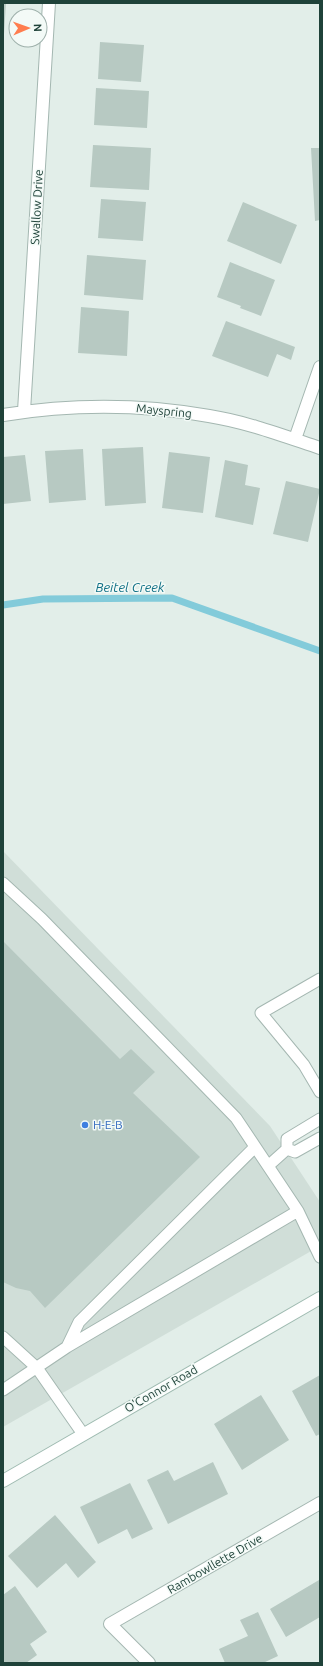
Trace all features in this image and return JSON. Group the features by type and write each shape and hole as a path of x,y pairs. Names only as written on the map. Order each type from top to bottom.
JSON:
{"street":[{"name":"Swallow Drive","path":"24,411 49,3"},
{"path":"295,439 320,367"},
{"name":"Mayspring","path":"3,415 24,411 94,406 152,408 210,416 267,430 320,448"},
{"name":"O'Connor Road","path":"3,1480 320,1298"},
{"name":"Rambowllette Drive","path":"149,1663 110,1624 320,1503"}],"lane":[{"path":"3,883 42,919 236,1118 298,1211 320,1256"},
{"path":"320,979 262,1013 304,1065 320,1092"},
{"path":"268,1166 287,1149 287,1139 320,1119"},
{"path":"287,1149 295,1152 320,1138"},
{"path":"67,1347 79,1322 255,1147"},
{"path":"3,1390 67,1347 298,1211"},
{"path":"3,1337 37,1368 83,1434"}],"shaded area":[{"path":"3,851 270,1126 320,1202 320,1246 3,1427"}],"building":[{"path":"3,3 6,3 4,34 3,34"},
{"path":"100,42 144,45 141,82 98,79"},
{"path":"96,88 149,91 147,128 94,125"},
{"path":"93,145 151,148 149,190 90,187"},
{"path":"311,148 320,148 320,220 315,221"},
{"path":"101,199 146,202 143,241 98,238"},
{"path":"243,202 297,225 281,264 227,241"},
{"path":"87,255 146,260 143,300 84,295"},
{"path":"230,262 275,280 261,316 240,308 241,306 217,297"},
{"path":"81,307 129,311 127,356 78,353"},
{"path":"226,321 295,347 291,360 277,354 268,377 212,356"},
{"path":"143,447 146,503 105,506 102,449"},
{"path":"83,449 86,500 49,503 45,451"},
{"path":"169,452 210,457 203,513 162,508"},
{"path":"25,455 31,501 3,504 3,457"},
{"path":"225,460 248,465 245,485 260,488 253,525 215,517"},
{"path":"286,481 320,489 308,542 273,534"},
{"name":"H-E-B","path":"3,941 120,1059 131,1049 155,1072 133,1093 200,1157 45,1308 30,1291 16,1288 3,1282"},
{"path":"320,1375 320,1434 316,1436 292,1391"},
{"path":"261,1395 289,1440 242,1470 214,1424"},
{"path":"213,1462 228,1494 168,1524 147,1480 168,1470 174,1481"},
{"path":"130,1483 153,1529 132,1539 127,1529 98,1544 80,1507"},
{"path":"55,1515 96,1562 78,1578 66,1563 37,1588 8,1556"},
{"path":"319,1580 320,1617 286,1637 270,1609"},
{"path":"15,1586 47,1632 30,1644 37,1655 26,1663 3,1663 3,1595"},
{"path":"258,1612 278,1656 263,1663 225,1663 219,1649 248,1636 240,1620"}],"waterway":[{"name":"Beitel Creek","path":"3,605 43,599 172,598 320,651"}],"place":[{"name":"H-E-B","path":"85,1125"}]}
